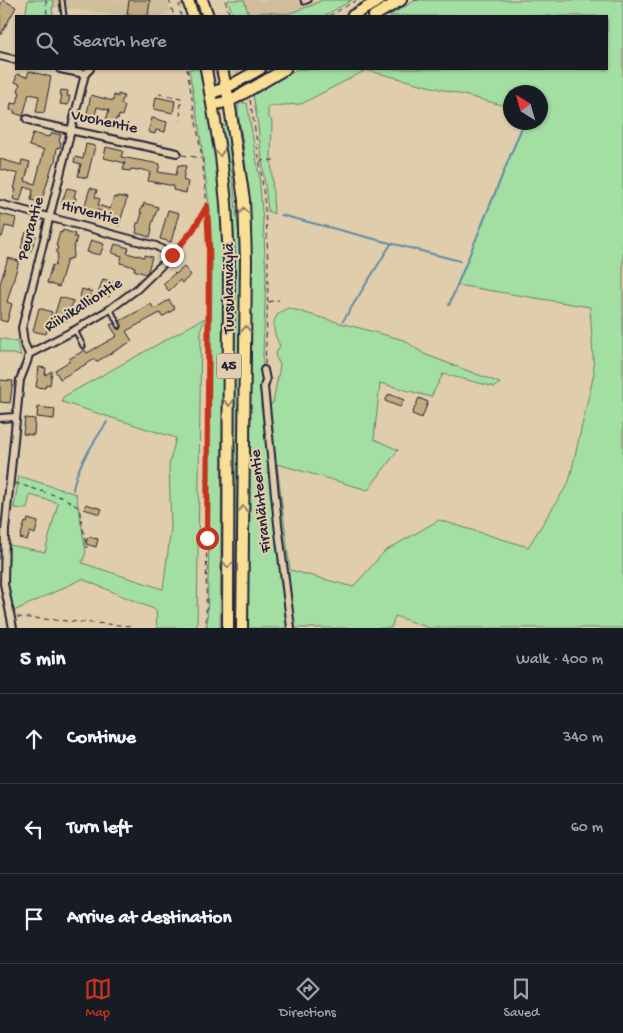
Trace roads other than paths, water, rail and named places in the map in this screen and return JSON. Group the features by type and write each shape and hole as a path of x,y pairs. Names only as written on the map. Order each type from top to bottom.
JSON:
{"main road":[{"path":"202,0 208,15"},
{"path":"354,15 380,0"},
{"path":"184,2 192,15"},
{"path":"376,15 395,2"},
{"name":"Tuusulanväylä","path":"206,70 221,156 229,261 228,628"},
{"name":"Tuusulanväylä","path":"222,70 229,101 244,200 246,260 242,628"},
{"path":"211,92 226,88 258,70"},
{"path":"213,105 229,101 283,70"}],"street":[{"path":"0,56 15,60"},
{"path":"74,70 88,71"},
{"name":"Peurantie","path":"29,354 24,343 22,328 88,71"},
{"name":"Vuohentie","path":"27,118 37,123 177,153"},
{"name":"Hirventie","path":"0,204 156,246 172,255"},
{"name":"Riihikalliontie","path":"29,354 110,310 137,289 172,255"},
{"path":"13,628 2,584 5,532 20,380 29,354"},
{"name":"Firanlähteentie","path":"264,370 266,380 264,387 278,524 291,628"},
{"path":"0,418 16,417"}],"lane":[{"path":"62,0 64,15"},
{"path":"303,0 304,2 309,0"},
{"path":"110,310 119,326"},
{"path":"75,330 83,346"}],"waterway":[{"path":"449,305 521,130"},
{"path":"281,215 460,261"},
{"path":"343,321 391,244"},
{"path":"73,490 81,464 107,422"}]}
